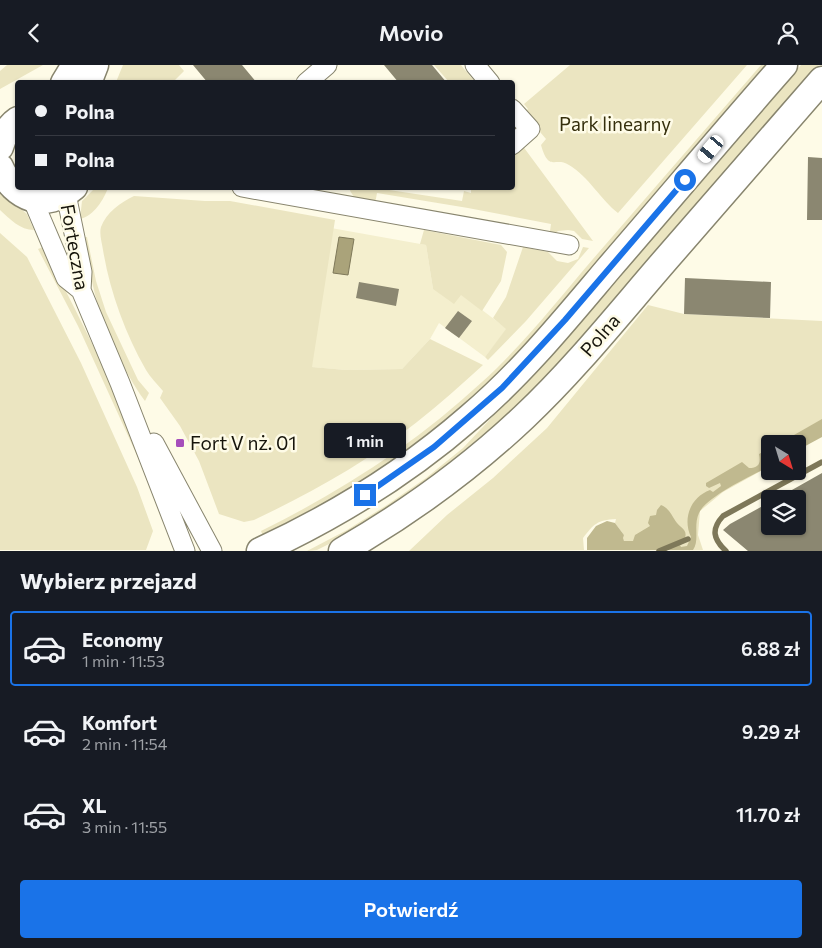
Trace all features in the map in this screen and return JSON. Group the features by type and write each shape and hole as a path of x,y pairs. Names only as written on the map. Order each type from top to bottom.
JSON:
{"street":[{"path":"66,80 75,65"},
{"path":"89,80 95,65"},
{"path":"310,80 327,65"},
{"path":"475,65 488,80"},
{"name":"Polna","path":"260,551 324,519 386,481 434,447 494,395 565,320 784,65"},
{"name":"Polna","path":"342,551 428,497 526,416 578,360 822,80"},
{"path":"515,112 530,129 515,142"},
{"path":"0,147 10,125 15,122"},
{"path":"1,172 15,189"},
{"path":"16,190 19,193 41,200 53,199 70,191"},
{"path":"274,190 338,196 569,245"},
{"name":"Forteczna","path":"70,191 82,273 80,290 120,383 185,551"},
{"path":"32,198 66,279 80,290"},
{"name":"Forteczna","path":"120,383 212,551"}],"shaded area":[{"path":"331,228 426,245 433,289 461,294 507,329 485,357 439,323 430,339 402,369 346,370 311,367"},
{"path":"339,237 354,239 348,275 333,273"},
{"path":"822,419 822,437 806,446 806,435 794,435"},
{"path":"761,453 761,471 720,493 703,507 697,518 696,542 693,550 587,550 587,538 596,526 607,521 615,523 624,535 624,541 633,541 635,535 650,526 648,523 650,516 656,515 661,505 668,510 685,531 684,543 680,545 681,547 687,546 691,537 688,530 688,516 693,503 703,493 710,490 713,492 721,486 720,483 709,488 706,486 706,483 742,462 749,468 757,466 760,460 759,454"}],"green space":[{"path":"7,65 43,65 0,89 0,71"},
{"path":"123,65 179,65 184,71 175,80 117,80"},
{"path":"434,65 461,65 473,80 447,80"},
{"name":"Park linearny","path":"570,65 747,65 618,213 576,170 564,163 553,162 547,159 541,145 546,139 524,113 528,109 524,104"},
{"path":"761,65 771,65 508,365 458,412 392,463 334,501 263,536 261,531 349,482 404,445 457,404 497,368"},
{"path":"801,65 819,65 592,327 518,406 482,439 417,490 335,541 317,550 307,551 347,530 387,505 426,478 463,448 548,358"},
{"path":"522,145 593,241 582,239 574,231 568,230 558,231 549,238 551,224 468,208 377,193 375,204 366,203 356,198 350,190 389,190 462,201 464,191 471,193 471,190 515,190 515,152"},
{"path":"93,190 107,190 94,211 80,219 82,201"},
{"path":"0,192 27,214 34,230 20,226 0,210"},
{"path":"134,196 230,201 335,220 312,367 346,370 402,369 430,339 483,365 398,437 317,488 254,520 244,522 219,514 199,461 180,426 160,398 163,391 148,373 131,342 119,312 110,281 100,233 101,227 106,217 114,209"},
{"path":"424,230 501,245 507,252 501,281 482,311 461,295 454,304 433,289 426,245 420,244"},
{"path":"0,233 27,257 81,363 137,487 153,531 146,550 0,550"},
{"path":"82,237 87,237 96,281 106,312 138,380 149,393 145,401 129,376 107,331 97,300"},
{"path":"43,247 115,393 150,484 78,326 38,249"},
{"path":"523,247 548,252 557,261 568,263 578,259 583,247 589,248 526,321 488,360 485,357 506,329 493,318 506,297"},
{"path":"648,305 684,314 822,321 822,436 806,441 806,435 761,435 761,471 723,492 700,511 698,535 703,550 624,541 622,538 624,535 615,523 616,519 604,520 593,526 583,538 584,550 409,551 447,515 493,478 547,428"}],"building":[{"path":"193,65 242,65 254,80 206,80"},
{"path":"384,65 432,65 444,80 396,80"},
{"path":"808,157 822,158 822,220 807,220"},
{"path":"685,278 771,282 770,318 684,314"},
{"path":"359,282 399,289 396,306 356,298"},
{"path":"458,311 472,321 459,338 445,328"},
{"path":"822,473 822,551 748,551 723,530 761,507 761,535 806,535 806,490 792,490"}],"waterway":[{"path":"726,551 718,542 715,534 717,525 723,516 822,462"},
{"path":"659,551 688,539"}],"place":[{"name":"Fort V nż. 01","path":"180,443"}],"route":[{"path":"365,495 408,467 434,447 471,417 502,388 565,320 685,180"}]}
